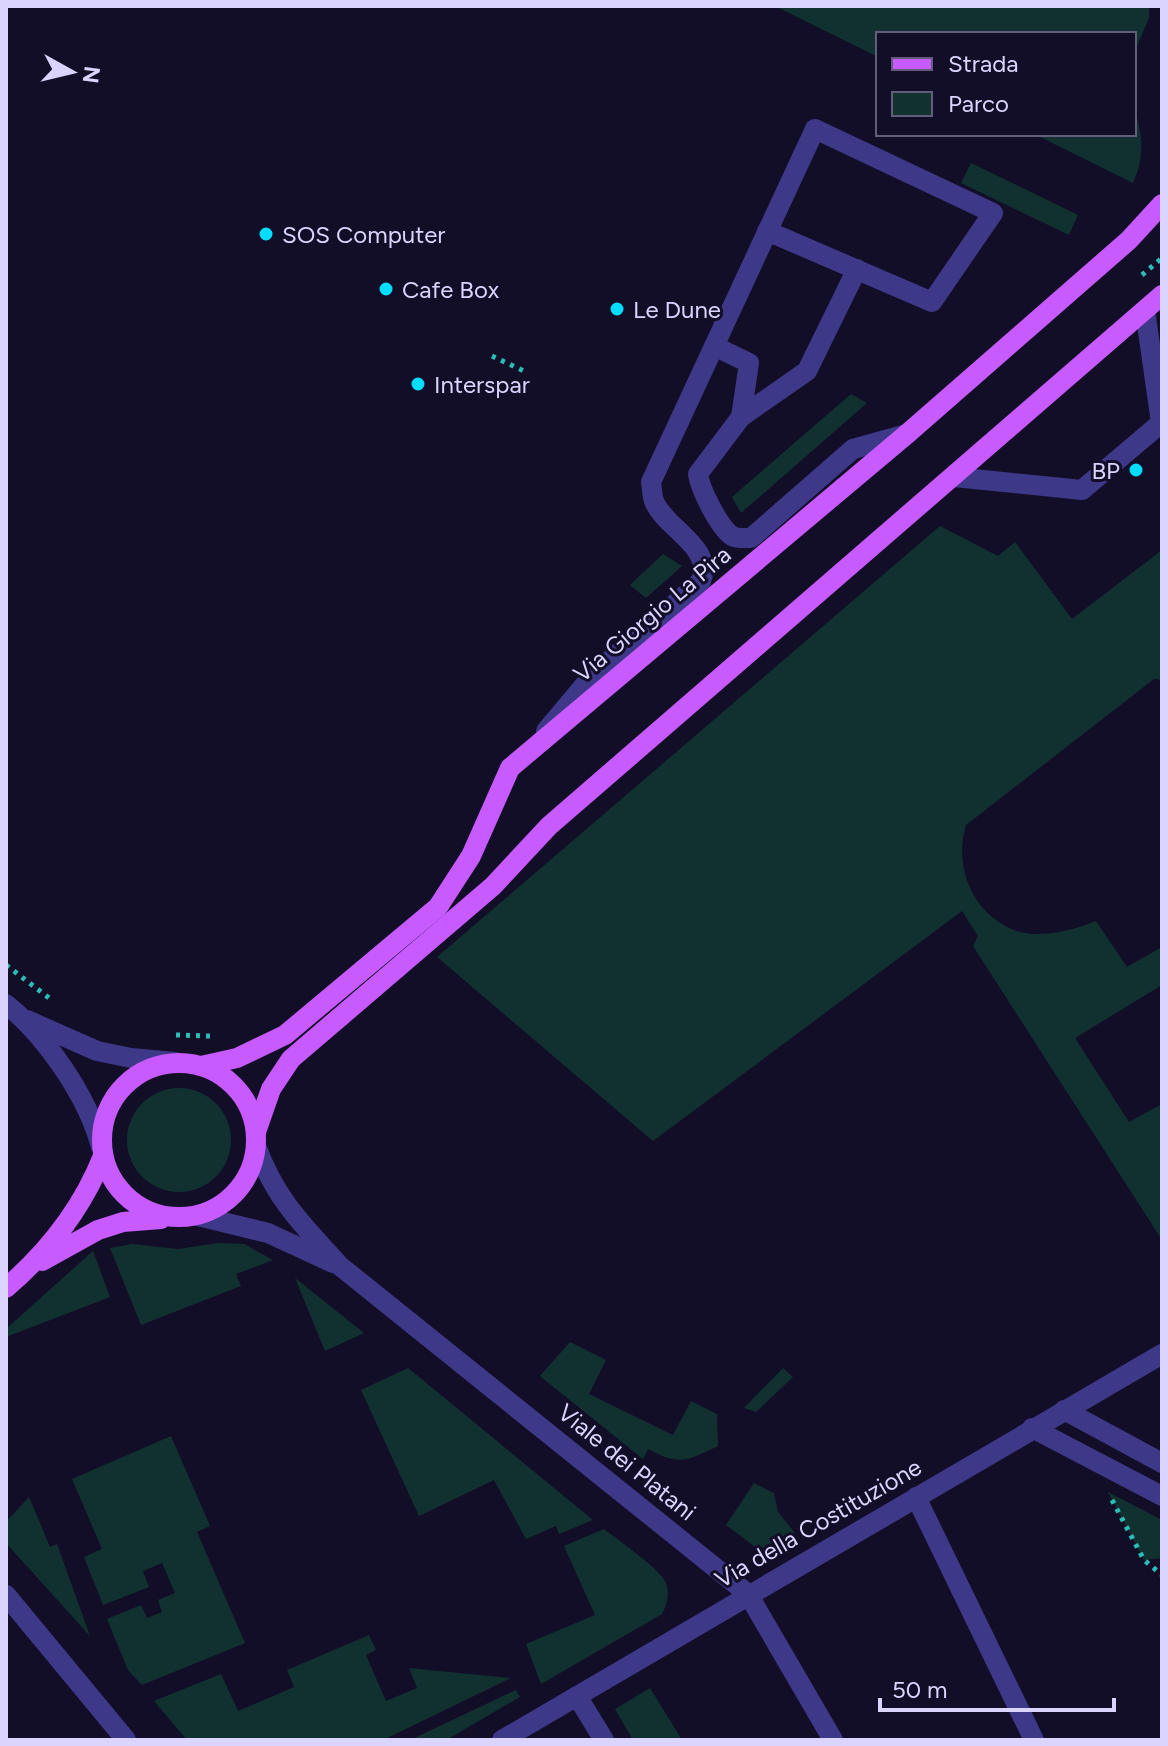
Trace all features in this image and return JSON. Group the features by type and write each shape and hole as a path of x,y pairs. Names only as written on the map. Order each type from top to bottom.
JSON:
{"main road":[{"name":"Via Giorgio La Pira","path":"201,1066 237,1058 285,1035 438,907 471,856 510,768 907,434 1129,240 1162,204"},
{"path":"31,1266 98,1230 123,1222 198,1216 220,1206 238,1190 251,1169 256,1139 271,1089 291,1059 493,886 549,826 1162,295"},
{"path":"6,1288 31,1266 74,1215 91,1186 102,1151 103,1122 113,1099 129,1080 151,1068 175,1062 201,1066 222,1075 238,1091 250,1110 256,1139"},
{"path":"102,1151 109,1175 120,1192 135,1205 153,1214 173,1218"}],"street":[{"path":"531,749 593,675 701,581 703,565 696,551 654,503 651,482 673,433 714,346 767,231 815,129 993,213 932,302 767,231"},
{"path":"857,269 807,371 741,417 698,474 699,484 723,527 741,539 751,538 853,449 907,434"},
{"path":"954,477 1082,490 1161,423 1145,310"},
{"path":"714,346 749,363 741,417"},
{"path":"6,1004 23,1018 85,1104 95,1124 102,1151"},
{"path":"23,1018 97,1051 175,1062"},
{"path":"256,1139 267,1174 283,1202 340,1266"},
{"path":"198,1216 268,1233 340,1266"},
{"name":"Viale dei Platani","path":"340,1266 748,1594 833,1740"},
{"name":"Via della Costituzione","path":"502,1740 1162,1354"},
{"path":"1064,1410 1162,1463"},
{"path":"1032,1428 1162,1496"},
{"path":"916,1497 1034,1740"},
{"path":"6,1595 126,1740"},
{"path":"577,1696 604,1740"}],"path":[{"path":"492,356 524,371"},
{"path":"1111,1469 1108,1492 1144,1560 1162,1575"}],"green space":[{"path":"775,6 1149,7 1149,18 1136,48 1136,32 876,32 876,56"},
{"path":"1136,114 1141,145 1140,163 1133,183 1038,136 1136,136"},
{"path":"971,163 1078,215 1069,235 961,183"},
{"path":"851,394 867,403 741,513 732,497"},
{"path":"940,526 998,556 1015,542 1072,619 1162,550 1162,680 1154,679 966,825 962,857 970,888 978,902 1002,924 1017,931 1046,934 1096,921 1127,967 1162,947 1162,985 1075,1038 1129,1122 1162,1104 1162,1240 973,946 978,936 962,911 653,1141 437,957"},
{"path":"663,554 682,566 646,598 630,585"},
{"path":"179,1088 199,1092 216,1103 227,1120 231,1140 227,1160 216,1177 199,1188 179,1192 159,1188 142,1177 131,1160 127,1140 131,1120 142,1103 159,1092"},
{"path":"218,1243 244,1244 273,1260 236,1274 241,1286 141,1325 110,1248 132,1244 178,1249"},
{"path":"93,1251 110,1297 6,1337 6,1329"},
{"path":"295,1278 364,1333 325,1351"},
{"path":"570,1342 606,1360 589,1394 673,1435 691,1401 717,1414 718,1446 683,1460 668,1458 648,1449 643,1459 540,1376"},
{"path":"408,1368 593,1520 559,1534 556,1526 526,1539 494,1480 419,1516 361,1390"},
{"path":"783,1368 793,1377 756,1412 744,1408"},
{"path":"171,1436 210,1526 197,1532 245,1643 142,1685 128,1670 107,1619 141,1605 147,1618 162,1612 158,1600 175,1593 162,1563 143,1571 149,1587 103,1605 84,1557 102,1549 72,1479"},
{"path":"754,1483 774,1493 778,1512 795,1533 759,1550 726,1525"},
{"path":"1108,1492 1162,1520 1162,1558 1144,1560"},
{"path":"29,1497 50,1547 57,1544 90,1636 6,1543 6,1522"},
{"path":"604,1529 645,1560 666,1582 668,1591 664,1610 541,1684 526,1644 595,1615 564,1546"},
{"path":"369,1635 376,1650 366,1655 386,1701 417,1688 409,1668 511,1678 383,1740 187,1740 154,1701 221,1674 238,1711 294,1687 287,1670"},
{"path":"650,1688 682,1740 633,1740 615,1709"},
{"path":"516,1690 520,1697 446,1740 410,1740"}],"place":[{"name":"SOS Computer","path":"266,234"},
{"name":"Cafe Box","path":"386,289"},
{"name":"Le Dune","path":"617,309"},
{"name":"Interspar","path":"418,384"},
{"name":"BP","path":"1136,470"}]}
